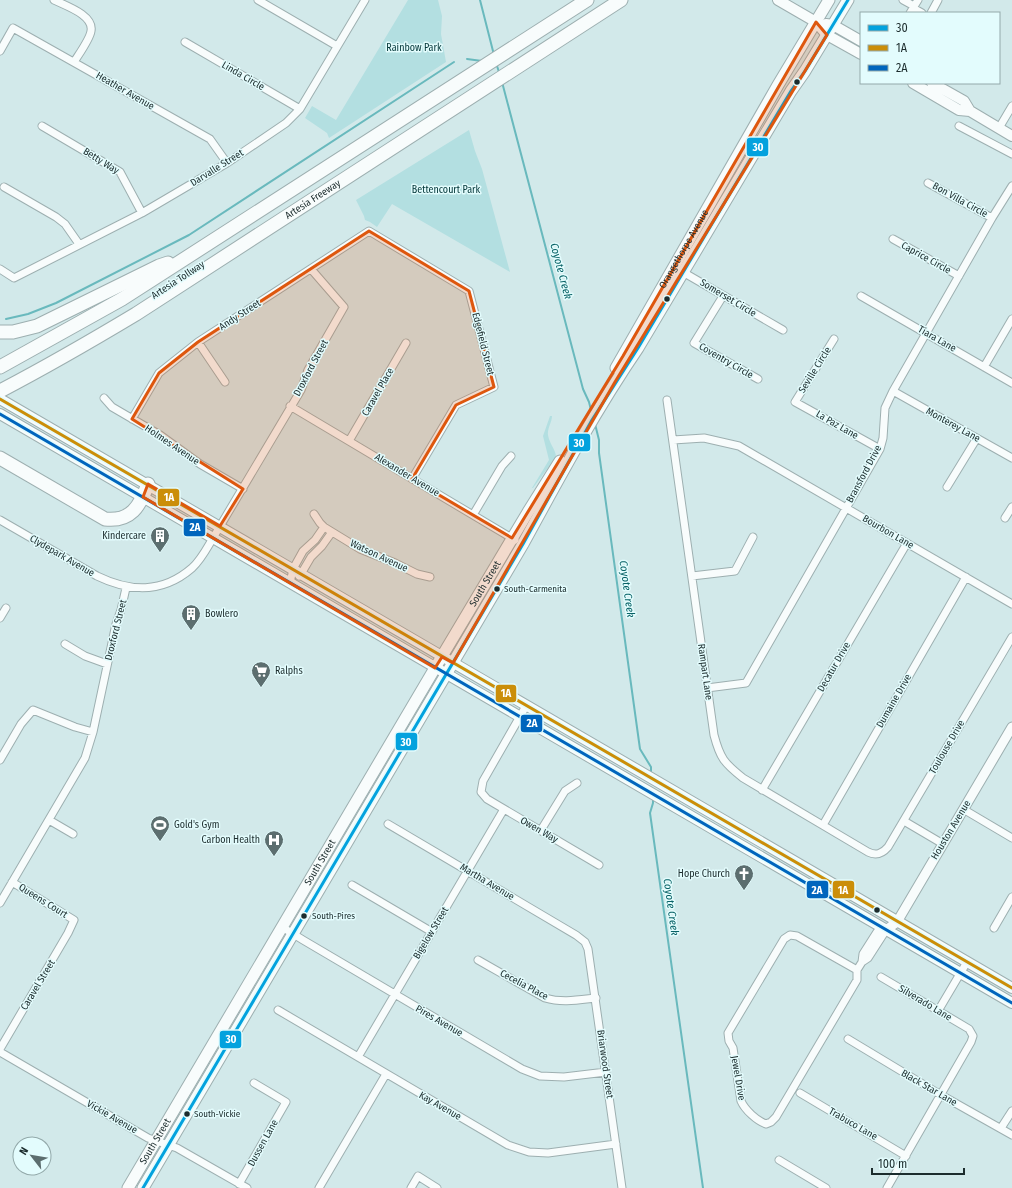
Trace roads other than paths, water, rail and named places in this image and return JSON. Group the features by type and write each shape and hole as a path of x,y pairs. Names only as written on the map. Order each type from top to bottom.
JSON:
{"highway":[{"name":"Artesia Freeway","path":"0,367 122,300 587,0"},
{"name":"Artesia Freeway","path":"0,391 68,354 136,314 621,0"},
{"name":"Artesia Tollway","path":"0,383 58,353 130,311 342,174 352,174"},
{"name":"Artesia Tollway","path":"83,322 97,324 180,273 301,193 306,180"},
{"path":"0,332 13,332 37,326 159,266 187,258"},
{"path":"0,458 105,519 115,520 126,517 135,510 143,498 148,484"}],"main road":[{"path":"778,0 830,30 860,53"},
{"name":"Orangethorpe Avenue","path":"512,538 564,461 614,378 638,348 678,269 778,85 829,0"},
{"name":"Orangethorpe Avenue","path":"678,269 805,71 848,0"},
{"path":"830,30 860,41"},
{"path":"934,84 964,101 970,111"},
{"path":"925,86 958,110 970,111 1012,136"},
{"path":"4,401 896,922 1012,988"},
{"path":"0,414 1012,1003"},
{"name":"Orangethorpe Avenue","path":"523,544 564,461"},
{"name":"South Street","path":"128,1188 512,538"},
{"name":"South Street","path":"143,1188 523,544"}],"street":[{"path":"54,0 82,14 88,19 91,25 91,32 74,62"},
{"path":"258,0 337,46"},
{"name":"Darvalle Street","path":"0,269 14,278 142,213 227,163 286,123 300,109 365,0"},
{"path":"903,0 914,7"},
{"path":"932,12 938,0"},
{"name":"Heather Avenue","path":"0,51 13,28 210,139 227,163"},
{"name":"Linda Circle","path":"185,42 300,109"},
{"path":"999,128 1012,106"},
{"name":"Betty Way","path":"42,126 120,172 142,213"},
{"path":"959,126 968,129 1012,154"},
{"name":"Bon Villa Circle","path":"928,183 992,218"},
{"name":"Bransford Drive","path":"707,688 746,683 880,449 883,438 885,408 893,391 992,218 1012,186"},
{"path":"4,187 56,217 64,224 79,244"},
{"name":"Andy Street","path":"132,419 159,373 198,342 369,231"},
{"name":"Edgefield Street","path":"369,231 469,290 494,387 456,405 412,479"},
{"name":"Caprice Circle","path":"893,240 959,276"},
{"name":"Droxford Street","path":"0,903 85,758 93,732 116,624 126,588 149,589 165,584 192,568 199,560 243,489 300,390 308,370 344,307 311,269"},
{"name":"Somerset Circle","path":"678,269 783,330"},
{"name":"Coventry Circle","path":"723,296 694,343 758,379"},
{"name":"Tiara Lane","path":"861,296 1012,383"},
{"path":"984,367 1012,319"},
{"name":"Seville Circle","path":"795,402 834,339"},
{"path":"198,342 225,382"},
{"name":"Caravel Place","path":"349,442 406,343"},
{"name":"Monterey Lane","path":"893,391 1012,458"},
{"name":"Holmes Avenue","path":"104,398 112,407 160,435 200,464 243,489"},
{"name":"Rampart Lane","path":"667,400 707,688 714,735 719,753 729,768 762,790 868,852 875,855 880,854"},
{"name":"La Paz Lane","path":"795,402 880,449"},
{"name":"Alexander Avenue","path":"290,406 523,544"},
{"name":"Bourbon Lane","path":"673,440 704,438 738,446 1012,604"},
{"path":"947,487 977,438"},
{"path":"473,515 502,466 511,456"},
{"path":"1005,518 1012,506"},
{"name":"Watson Avenue","path":"314,514 324,527 360,549 395,563 417,574 430,577"},
{"name":"Clydepark Avenue","path":"0,520 96,576 112,584 126,588"},
{"path":"297,572 303,551 315,540 324,527"},
{"path":"290,583 297,572 322,546 332,532"},
{"path":"692,576 735,571 753,537"},
{"name":"Decatur Drive","path":"762,790 907,543"},
{"name":"Dumaine Drive","path":"823,825 966,577"},
{"path":"0,618 6,608"},
{"name":"Toulouse Drive","path":"880,854 888,847 904,822 1009,650 1012,637"},
{"path":"65,644 85,656 107,664"},
{"path":"520,717 526,706"},
{"path":"0,760 21,724 32,710 74,727 93,732"},
{"name":"Owen Way","path":"520,717 483,781 481,792 487,799 599,865"},
{"name":"Houston Avenue","path":"886,930 896,922 1012,727"},
{"path":"541,830 565,791 577,783"},
{"name":"Bigelow Street","path":"358,1058 504,809"},
{"path":"963,810 1012,838"},
{"path":"49,820 73,834"},
{"path":"904,822 943,844"},
{"name":"Martha Avenue","path":"388,824 576,935 584,942"},
{"name":"Queens Court","path":"12,882 74,920"},
{"path":"352,885 432,932"},
{"path":"994,928 1012,897"},
{"name":"Caravel Street","path":"0,1050 68,934 74,920"},
{"name":"Pires Avenue","path":"282,927 522,1070 540,1076 564,1077 606,1072"},
{"name":"Jewel Drive","path":"857,970 797,936 790,935 784,939 728,1033 729,1040 733,1048 741,1101 759,1121 766,1124 771,1122 776,1117 857,980 857,970 862,962 863,954 877,932 886,930"},
{"name":"Briarwood Street","path":"584,942 588,949 596,998 622,1188"},
{"name":"Cecelia Place","path":"478,960 545,998 565,1002 596,998"},
{"path":"938,1010 967,962"},
{"name":"Silverado Lane","path":"881,977 969,1029 973,1036 941,1095"},
{"name":"Kay Avenue","path":"278,1010 508,1145 529,1152 548,1153 616,1144"},
{"name":"Black Star Lane","path":"848,1039 941,1095 1012,1135"},
{"name":"Vickie Avenue","path":"0,1050 148,1138 177,1148 247,1188"},
{"path":"319,1188 386,1074"},
{"name":"Dussen Lane","path":"239,1184 261,1143 286,1102 254,1083"},
{"name":"Trabuco Lane","path":"800,1093 906,1156"},
{"path":"887,1188 941,1095"},
{"path":"1001,1128 1012,1110"},
{"path":"779,1160 826,1188"},
{"path":"411,1188 418,1176 437,1188"}],"waterway":[{"name":"Coyote Creek","path":"480,0 494,55"},
{"path":"467,59 482,61"},
{"path":"6,319 28,314 56,303 189,235 454,62"},
{"name":"Coyote Creek","path":"496,63 499,72"},
{"name":"Coyote Creek","path":"502,82 583,389 589,402 592,414"},
{"name":"Coyote Creek","path":"595,424 599,440 599,453 640,749 651,767 651,775"},
{"name":"Coyote Creek","path":"653,797 650,813 703,1188"}],"place":[{"name":"Kindercare","path":"160,553"},
{"name":"South-Carmenita","path":"497,589"},
{"name":"Bowlero","path":"191,631"},
{"name":"Ralphs","path":"261,688"},
{"name":"Gold's Gym","path":"160,842"},
{"name":"Carbon Health","path":"274,857"},
{"name":"Hope Church","path":"744,891"},
{"name":"South-Pires","path":"304,916"},
{"name":"South-Vickie","path":"187,1114"}],"park label":[{"name":"Rainbow Park","path":"414,48"},
{"name":"Bettencourt Park","path":"446,190"}]}
